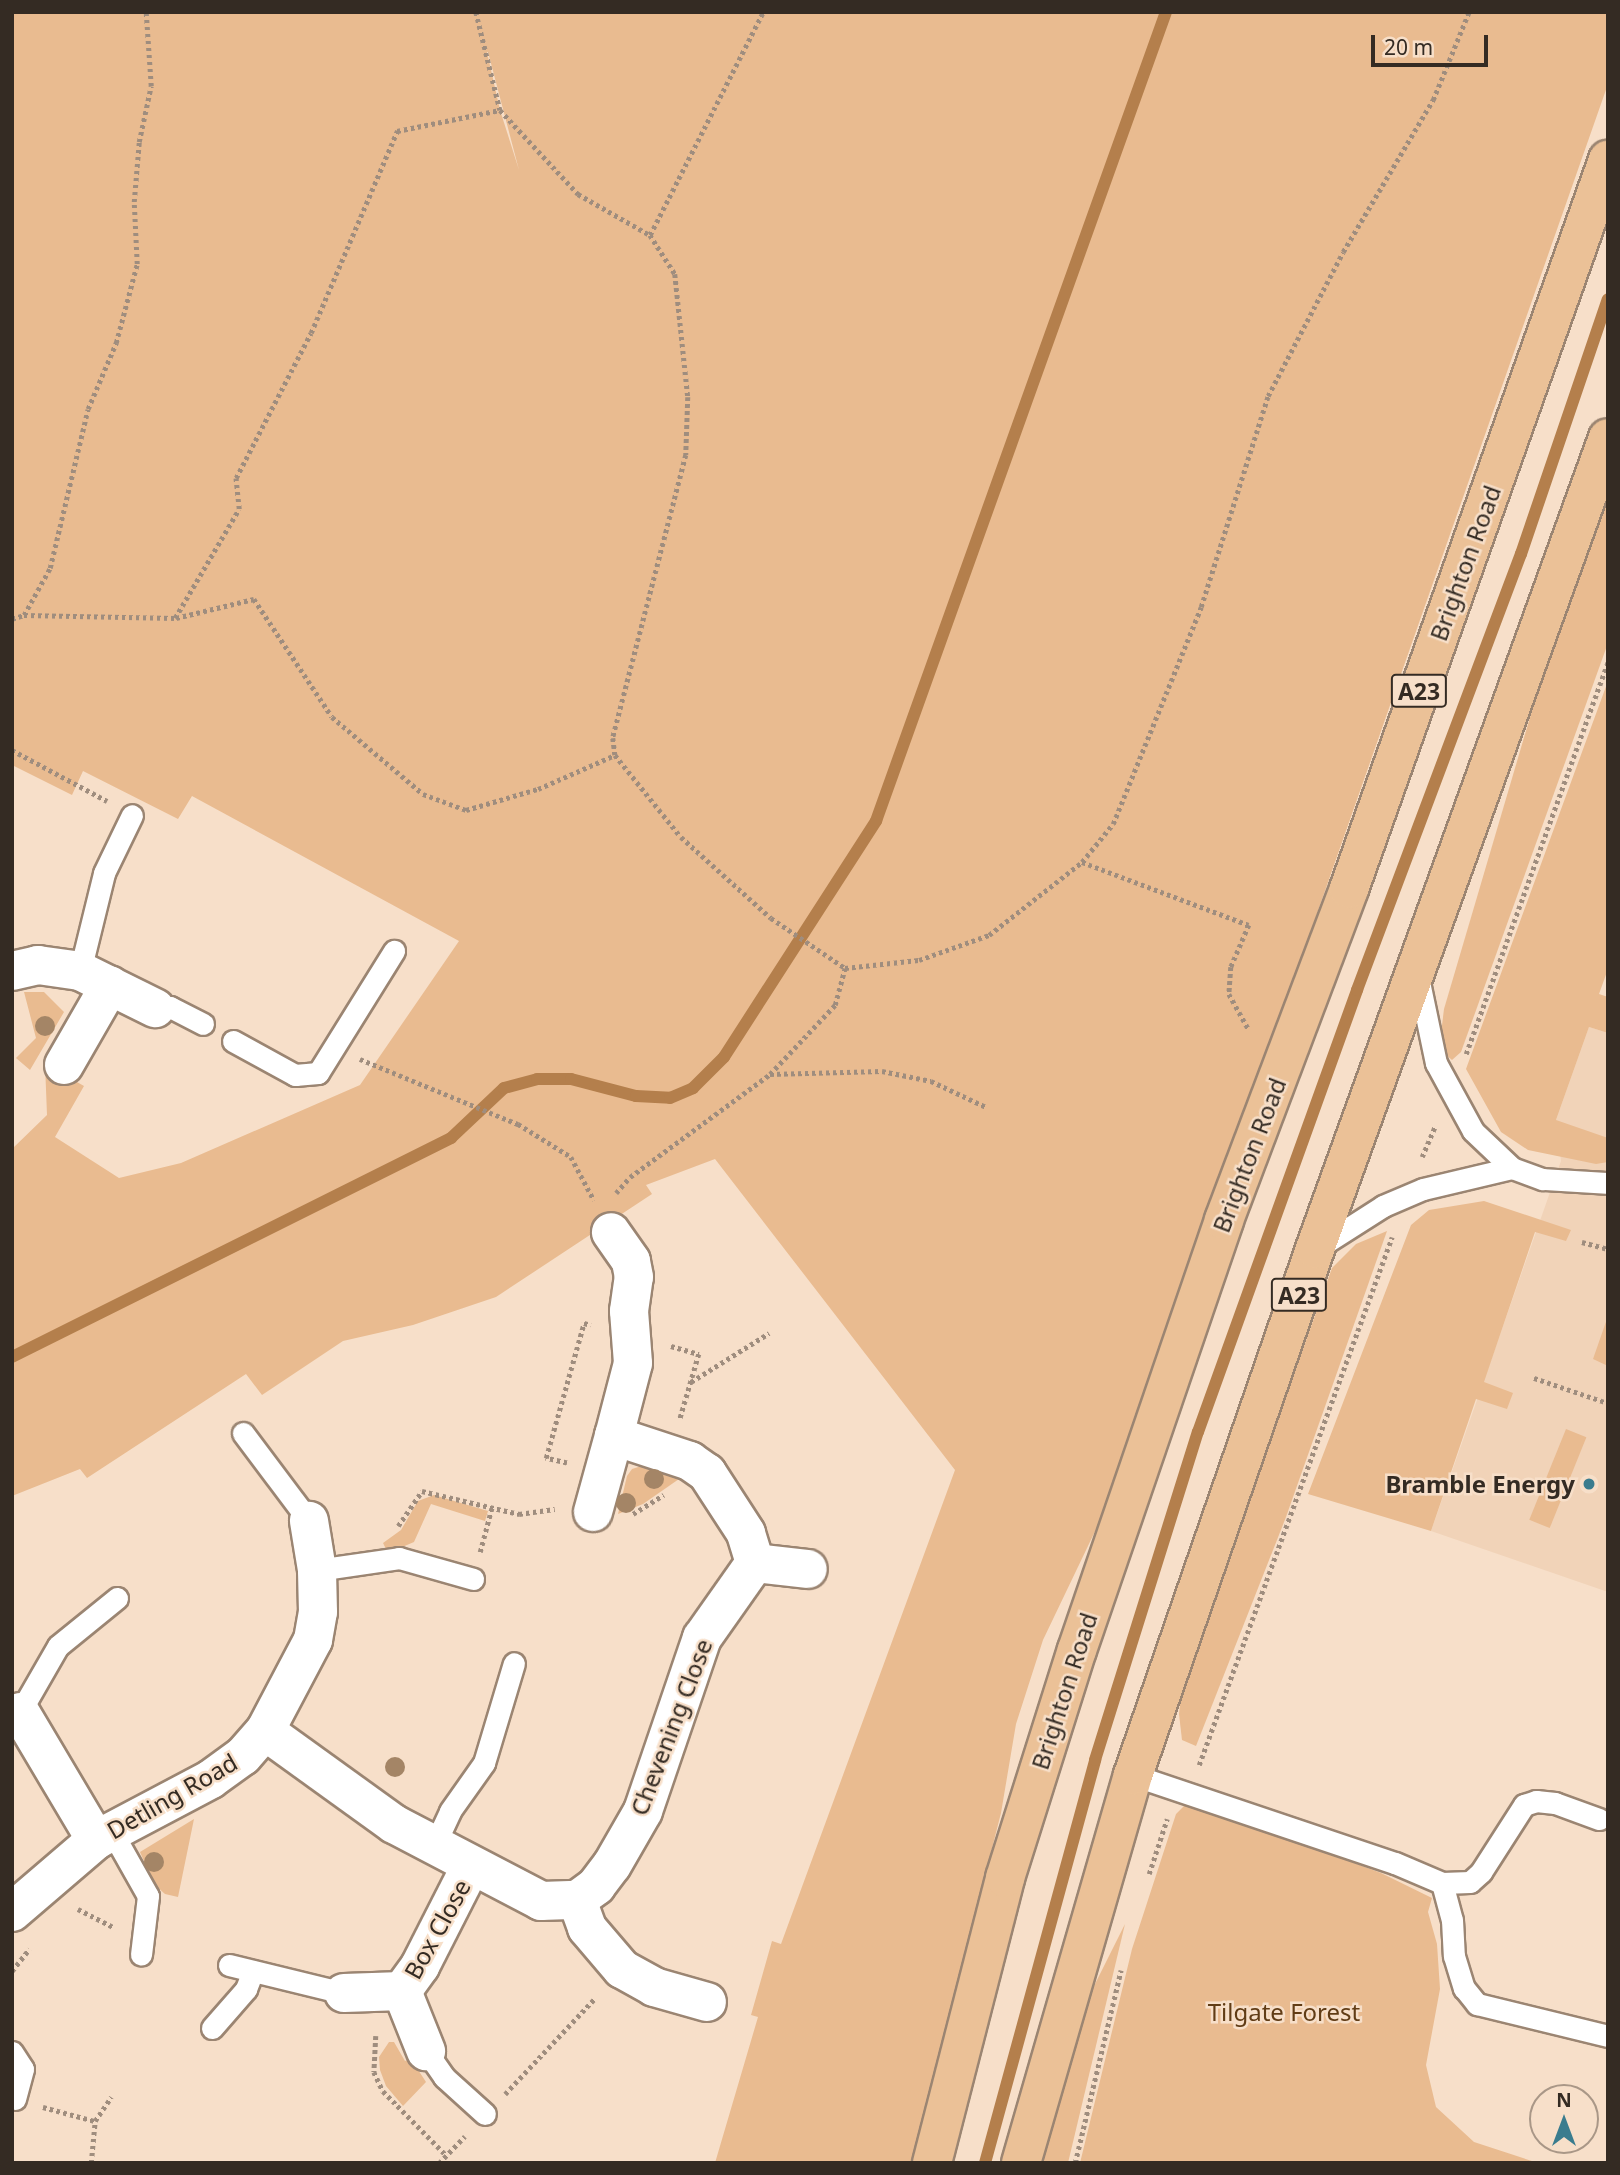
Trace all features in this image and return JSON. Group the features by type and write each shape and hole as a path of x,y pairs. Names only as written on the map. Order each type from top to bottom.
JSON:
{"main road":[{"name":"Brighton Road","path":"932,2163 1005,1878 1077,1650 1223,1220 1349,889 1608,160"},
{"name":"A23","path":"1021,2163 1133,1774 1315,1249 1608,438"}],"street":[{"path":"12,971 38,965 95,978 155,1008"},
{"path":"64,1065 95,978"},
{"path":"580,1508 614,1436 633,1363 629,1311 634,1277 631,1261 612,1215"},
{"path":"614,1436 691,1461 706,1473 746,1533 755,1563 808,1569"},
{"name":"Detling Road","path":"12,1912 42,1884 104,1836 211,1779 243,1756 265,1731 313,1640 317,1570 309,1521"},
{"name":"Chevening Close","path":"577,1900 596,1886 643,1811 702,1638 755,1563"},
{"name":"Detling Road","path":"16,1714 104,1836"},
{"path":"265,1731 350,1795 434,1846 541,1901 577,1900 587,1928 622,1969 654,1987 707,2002"},
{"name":"Box Close","path":"344,1993 393,1992 421,1966 471,1866"},
{"name":"Box Close","path":"393,1992 426,2051"}],"lane":[{"path":"95,978 104,873 132,815"},
{"path":"233,1041 284,1071 307,1077 326,1066 394,951"},
{"path":"1416,967 1436,1063 1473,1131 1512,1168 1543,1179 1608,1183"},
{"path":"155,1008 170,1007 203,1024"},
{"path":"1315,1249 1408,1195 1512,1168"},
{"path":"243,1433 309,1521"},
{"path":"317,1570 377,1559 399,1559 473,1579"},
{"path":"16,1714 58,1646 117,1598"},
{"path":"434,1846 450,1811 484,1763 514,1662"},
{"path":"1133,1774 1395,1863 1442,1883 1470,1882 1481,1872 1524,1805 1536,1801 1555,1803 1599,1819"},
{"path":"104,1836 148,1896 142,1946"},
{"path":"1442,1883 1454,1956 1464,1988 1478,2004 1500,2013 1608,2036"},
{"path":"229,1965 344,1993"},
{"path":"212,2028 246,1989 253,1971"},
{"path":"426,2051 439,2071 485,2114"},
{"path":"12,2052 23,2069 15,2099"}],"path":[{"path":"24,615 50,568 88,409 116,344 137,264 134,202 139,142 151,86 146,12"},
{"path":"476,12 500,110 578,194 650,235 675,274 688,397 686,455 613,738 615,755 681,837 771,918 845,968 919,960 989,935 1082,862 1113,824 1196,620 1268,397 1343,252 1433,100 1467,13"},
{"path":"650,235 763,12"},
{"path":"175,618 239,509 236,478 311,333 397,131 500,110"},
{"path":"12,619 24,615 175,618 254,599 332,717 423,794 466,810 538,789 615,755"},
{"path":"1146,1881 1177,1789 1198,1770 1408,1195 1451,1094 1605,678 1608,661"},
{"path":"12,750 132,815"},
{"path":"1082,862 1249,925 1231,967 1229,994 1250,1030"},
{"path":"612,1215 630,1177 770,1074 835,1005 845,968"},
{"path":"336,1051 518,1124 571,1157"},
{"path":"770,1074 882,1071 931,1081 986,1107"},
{"path":"1582,1242 1608,1250"},
{"path":"691,1382 769,1333"},
{"path":"1534,1378 1608,1403"},
{"path":"377,1559 374,1541 401,1523 422,1491 531,1515 580,1508"},
{"path":"473,1579 492,1507"},
{"path":"42,1884 54,1897 116,1928 142,1946"},
{"path":"1075,2163 1124,1960"},
{"path":"485,2114 622,1969"},
{"path":"393,1992 374,2072 404,2114 446,2155"},
{"path":"91,2163 95,2122 111,2097"},
{"path":"15,2099 95,2122"}],"shaded area":[{"path":"1589,1027 1608,1033 1608,1592 1431,1531 1561,1161 1556,1120"}],"green space":[{"path":"12,12 1608,12 1608,84 1186,1287 1099,1523 1043,1640 1016,1724 1001,1813 912,2163 715,2163 758,2017 751,2015 772,1941 781,1944 955,1470 715,1159 646,1185 652,1194 496,1297 413,1325 343,1341 262,1395 246,1374 87,1478 80,1469 12,1496 12,1149 47,1115 45,1064 84,1086 55,1137 119,1178 181,1163 360,1085 459,941 192,796 178,819 83,771 72,795 12,765","holes":["488,52 519,170 500,110"]},
{"path":"1608,488 1608,643 1461,1052 1452,1060 1445,1054 1441,1034 1444,1009 1546,663"},
{"path":"1608,681 1608,969 1599,994 1608,997 1608,1033 1589,1027 1556,1120 1608,1138 1608,1162 1596,1164 1528,1150 1501,1132 1466,1069"},
{"path":"24,992 44,992 64,1012 30,1070 16,1058 36,1038"},
{"path":"1484,1201 1571,1230 1566,1241 1535,1232 1484,1382 1513,1393 1507,1409 1476,1399 1431,1531 1308,1494 1411,1225 1429,1210"},
{"path":"1387,1231 1286,1517 1196,1746 1182,1740 1179,1714 1182,1686 1332,1268 1356,1244"},
{"path":"1608,1316 1608,1366 1593,1359"},
{"path":"1566,1429 1586,1437 1550,1528 1529,1520"},
{"path":"648,1464 678,1474 679,1479 643,1504 618,1514 627,1476 632,1469"},
{"path":"434,1495 488,1511 485,1521 431,1504 414,1542 388,1553 383,1543 401,1530 418,1501"},
{"name":"Tilgate Forest","path":"1189,1801 1381,1873 1432,1898 1428,1912 1437,1944 1440,1989 1426,2065 1436,2107 1474,2142 1538,2163 1080,2163 1132,1949 1176,1814"},
{"path":"194,1819 178,1897 165,1894 154,1884 140,1852"},
{"path":"1125,1924 1068,2163 1042,2163 1092,1990"},
{"path":"389,2042 394,2042 405,2061 411,2059 426,2082 403,2106 386,2086 380,2070 379,2057"}],"waterway":[{"path":"12,1357 451,1138 504,1088 537,1079 571,1079 636,1096 670,1098 693,1088 724,1057 876,821 1166,12"},
{"path":"985,2163 1095,1760 1198,1432 1357,990 1521,554 1608,299"}],"place":[{"name":"Bramble Energy","path":"1589,1484"}]}
